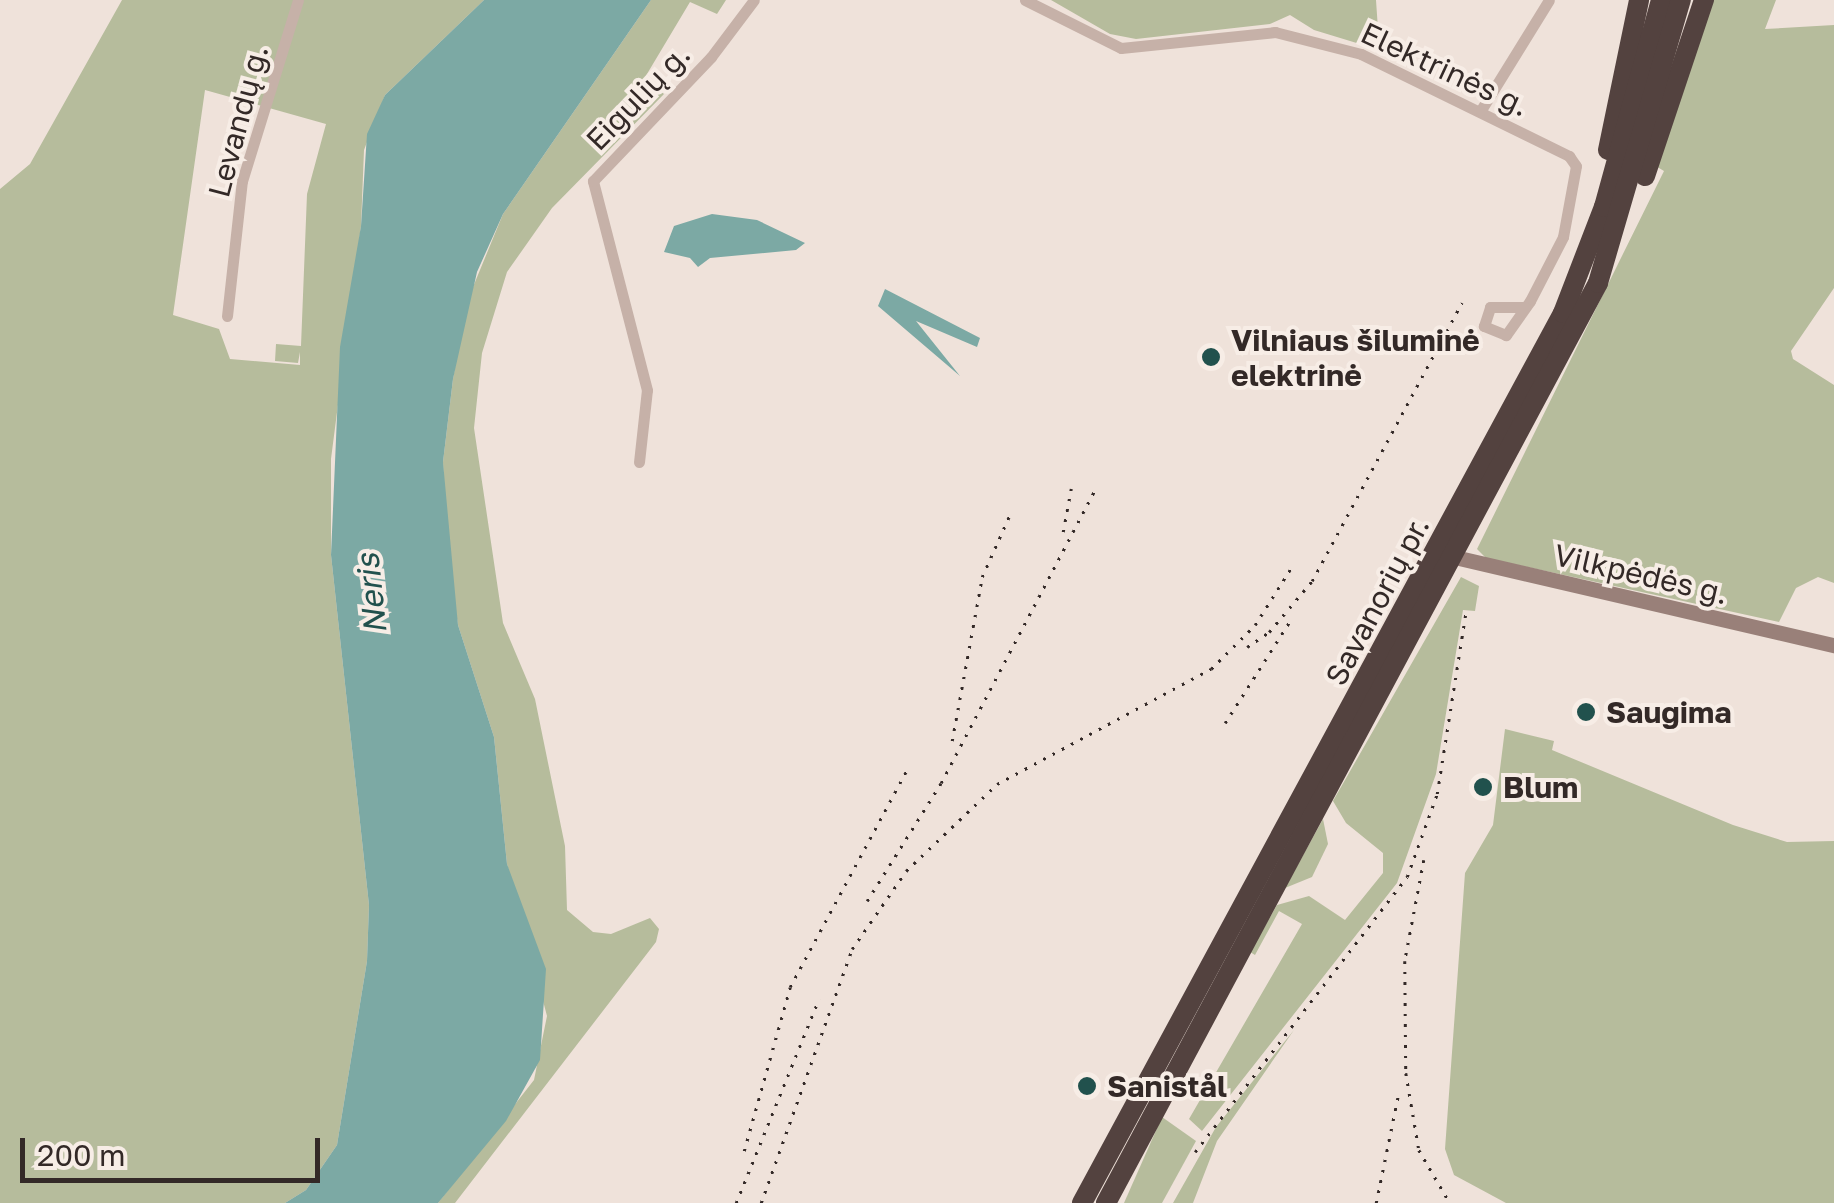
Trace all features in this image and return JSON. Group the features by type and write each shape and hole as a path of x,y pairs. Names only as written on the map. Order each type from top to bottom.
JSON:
{"highway":[{"path":"1595,231 1616,88 1639,0"},
{"name":"Savanorių pr.","path":"1106,1203 1445,555 1556,328 1595,231 1661,0"},
{"name":"Savanorių pr.","path":"1082,1203 1598,283 1681,0"},
{"path":"1598,283 1638,200 1704,0"}],"main road":[{"name":"Vilkpėdės g.","path":"1445,555 1834,645"}],"street":[{"name":"Levandų g.","path":"226,316 242,181 298,0"},
{"name":"Eigulių g.","path":"639,462 647,390 593,181 711,58 754,0"},
{"name":"Elektrinės g.","path":"1025,0 1121,48 1290,34 1378,60 1574,160 1562,237 1525,307"},
{"path":"1482,110 1550,0"}],"green space":[{"path":"122,0 484,0 385,95 364,150 361,226 331,459 331,555 369,905 367,961 337,1145 306,1190 285,1203 0,1203 0,189 30,164","holes":["205,90 326,124 307,194 301,346 276,344 275,361 298,363 300,352 300,365 230,359 219,329 173,315"]},
{"path":"651,0 726,0 717,14 690,2 644,79 664,94 552,208 507,272 482,353 474,428 503,623 535,699 565,846 567,910 593,932 611,934 650,918 659,929 656,942 455,1203 438,1203 534,1080 547,1016 507,864 494,737 458,625 446,548 443,462 466,304 503,214"},
{"path":"1051,0 1376,0 1379,44 1373,48 1314,30 1290,15 1270,24 1136,39 1110,34"},
{"path":"1712,0 1776,0 1765,29 1834,25 1834,288 1791,351 1793,359 1834,385 1834,583 1818,577 1796,588 1779,622 1486,558 1477,549 1664,171 1654,165"},
{"path":"1461,577 1479,586 1475,611 1463,610 1436,774 1397,883 1202,1131 1189,1119 1302,924 1279,911 1255,955 1250,952 1277,905 1309,896 1345,920 1383,873 1383,853 1346,823 1333,801"},
{"path":"1505,729 1554,741 1552,750 1733,825 1787,842 1834,841 1834,1203 1506,1203 1454,1175 1445,1149 1465,873 1493,825"},
{"path":"1323,819 1328,844 1312,877 1285,888"},
{"path":"1294,1030 1217,1141 1193,1203 1173,1203 1216,1127"},
{"path":"1162,1117 1196,1141 1162,1203 1124,1203"}],"water":[{"name":"Neris","path":"484,0 651,0 503,214 477,272 453,379 443,462 458,625 494,737 507,864 546,969 540,1060 506,1121 438,1203 285,1203 306,1190 337,1145 367,961 369,905 331,555 340,347 361,226 367,134 385,95"},
{"path":"712,214 757,220 805,243 796,250 710,258 698,267 690,258 664,252 674,226"},
{"path":"885,289 980,338 977,347 916,321 960,376 878,306"}],"railway":[{"path":"1247,647 1269,632 1312,581 1462,303"},
{"path":"1063,532 1071,489"},
{"path":"867,901 941,783 1094,491"},
{"path":"952,741 982,577 1012,510"},
{"path":"761,1203 852,949 906,871 997,784 1211,669 1255,625 1291,568"},
{"path":"1195,1152 1407,877 1437,794 1466,610"},
{"path":"1225,723 1290,621"},
{"path":"744,1151 790,987 907,770"},
{"path":"1424,860 1405,961 1406,1073 1419,1150 1450,1203"},
{"path":"736,1203 819,999"},
{"path":"1376,1203 1399,1091"}],"place":[{"name":"Vilniaus šiluminė elektrinė","path":"1211,357"},
{"name":"Saugima","path":"1586,712"},
{"name":"Blum","path":"1483,787"},
{"name":"Sanistål","path":"1087,1086"}]}
